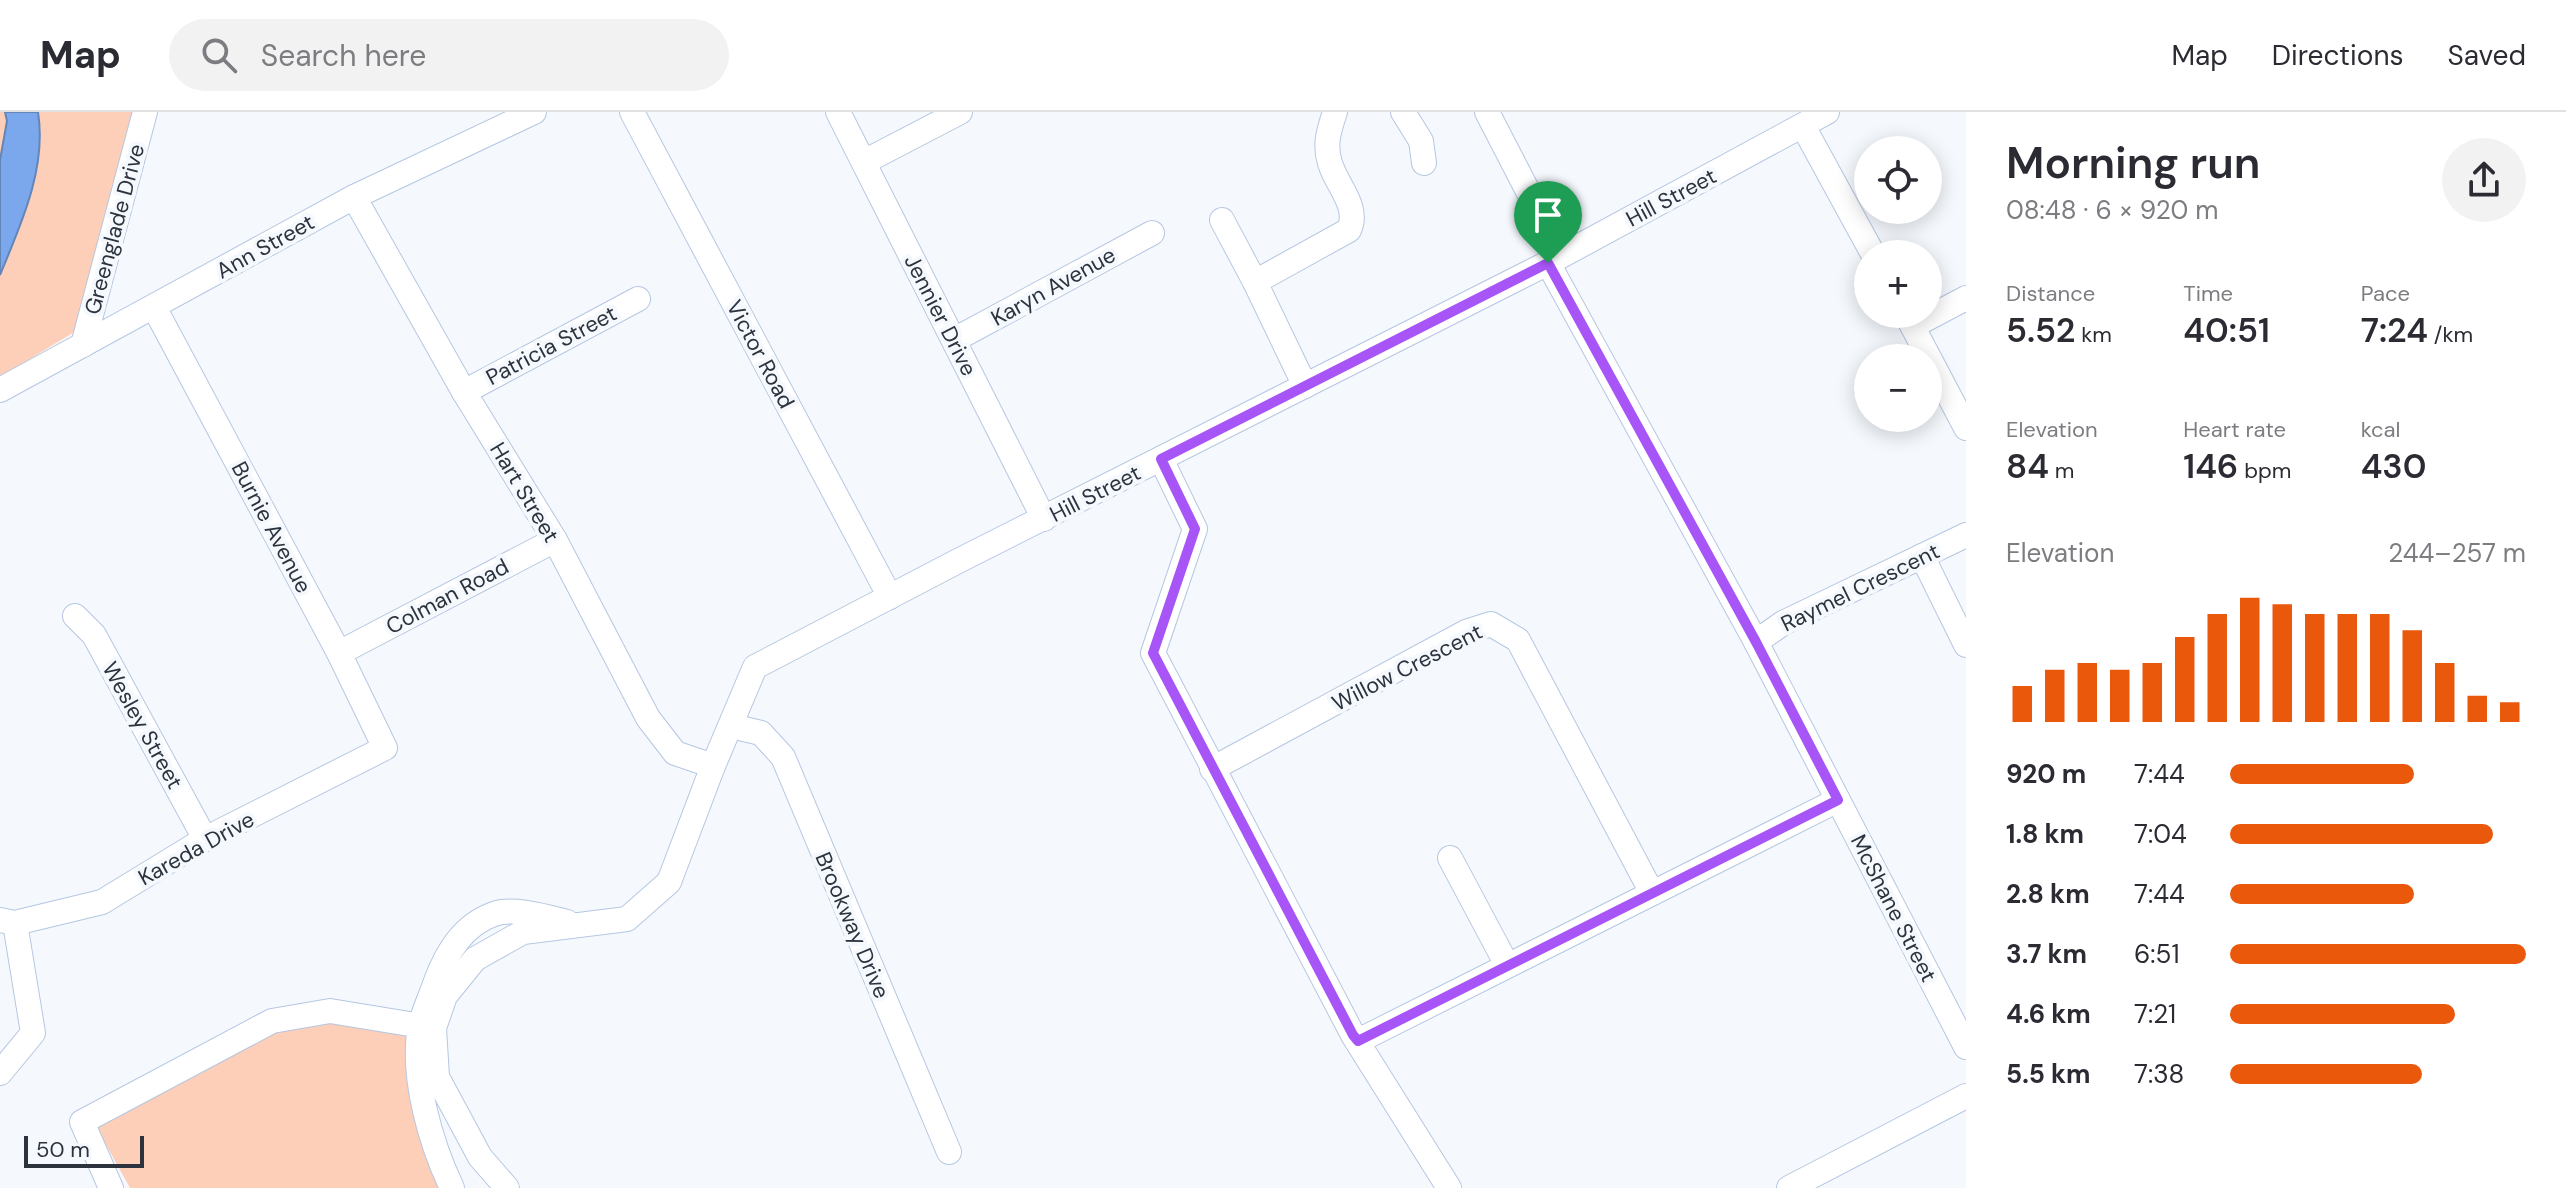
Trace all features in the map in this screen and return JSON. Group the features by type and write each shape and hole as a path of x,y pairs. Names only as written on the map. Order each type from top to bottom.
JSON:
{"street":[{"name":"Greenglade Drive","path":"83,345 145,112"},
{"name":"Ann Street","path":"0,390 354,197 534,112"},
{"name":"Victor Road","path":"632,112 890,597"},
{"name":"Jennier Drive","path":"838,112 1044,519"},
{"path":"864,162 960,112"},
{"path":"1255,282 1349,230 1353,213 1330,163 1326,140 1335,112"},
{"path":"1403,112 1421,141 1424,163"},
{"name":"McShane Street","path":"1487,112 1554,259 1966,1047"},
{"name":"Hill Street","path":"427,1027 445,996 475,959 523,932 627,919 669,882 755,667 1554,259 1827,112"},
{"path":"1803,126 1865,240"},
{"name":"Hart Street","path":"354,197 464,392 555,540 648,718 675,753 713,766"},
{"path":"1222,220 1305,386"},
{"name":"Karyn Avenue","path":"954,340 1152,233"},
{"path":"1942,307 1966,298"},
{"name":"Patricia Street","path":"464,392 638,299"},
{"name":"Burnie Avenue","path":"154,307 339,653 385,748"},
{"path":"1913,328 1966,428"},
{"path":"1161,459 1195,529 1153,653 1353,1035 1449,1188"},
{"name":"Raymel Crescent","path":"1756,642 1783,623 1966,535"},
{"name":"Colman Road","path":"339,653 555,540"},
{"path":"1922,556 1966,645"},
{"name":"Wesley Street","path":"75,616 94,635 205,839"},
{"name":"Willow Crescent","path":"1212,769 1466,632 1491,624 1518,640 1652,893"},
{"name":"Brookway Drive","path":"731,726 761,733 783,757 949,1152"},
{"name":"Kareda Drive","path":"7,922 102,902 205,839 385,748"},
{"path":"1358,1041 1838,800"},
{"path":"1450,858 1507,965"},
{"path":"0,1073 33,1033 7,922"},
{"path":"111,1188 82,1122 272,1021 330,1011 427,1027"},
{"path":"427,1027 418,1056 426,1113 442,1167 452,1188"},
{"path":"427,1027 437,1077 480,1157 507,1188"},
{"path":"1789,1188 1966,1096"}],"shaded area":[{"path":"0,112 134,112 76,331 0,377"},
{"path":"340,1019 414,1037 448,1188 130,1188 94,1123 269,1032"}],"water":[{"path":"5,112 38,112 40,133 30,195 0,275 0,160 7,121"}],"route":[{"path":"1548,263 1756,642 1838,800 1358,1041 1153,653 1195,529 1161,459 1548,263"}]}
